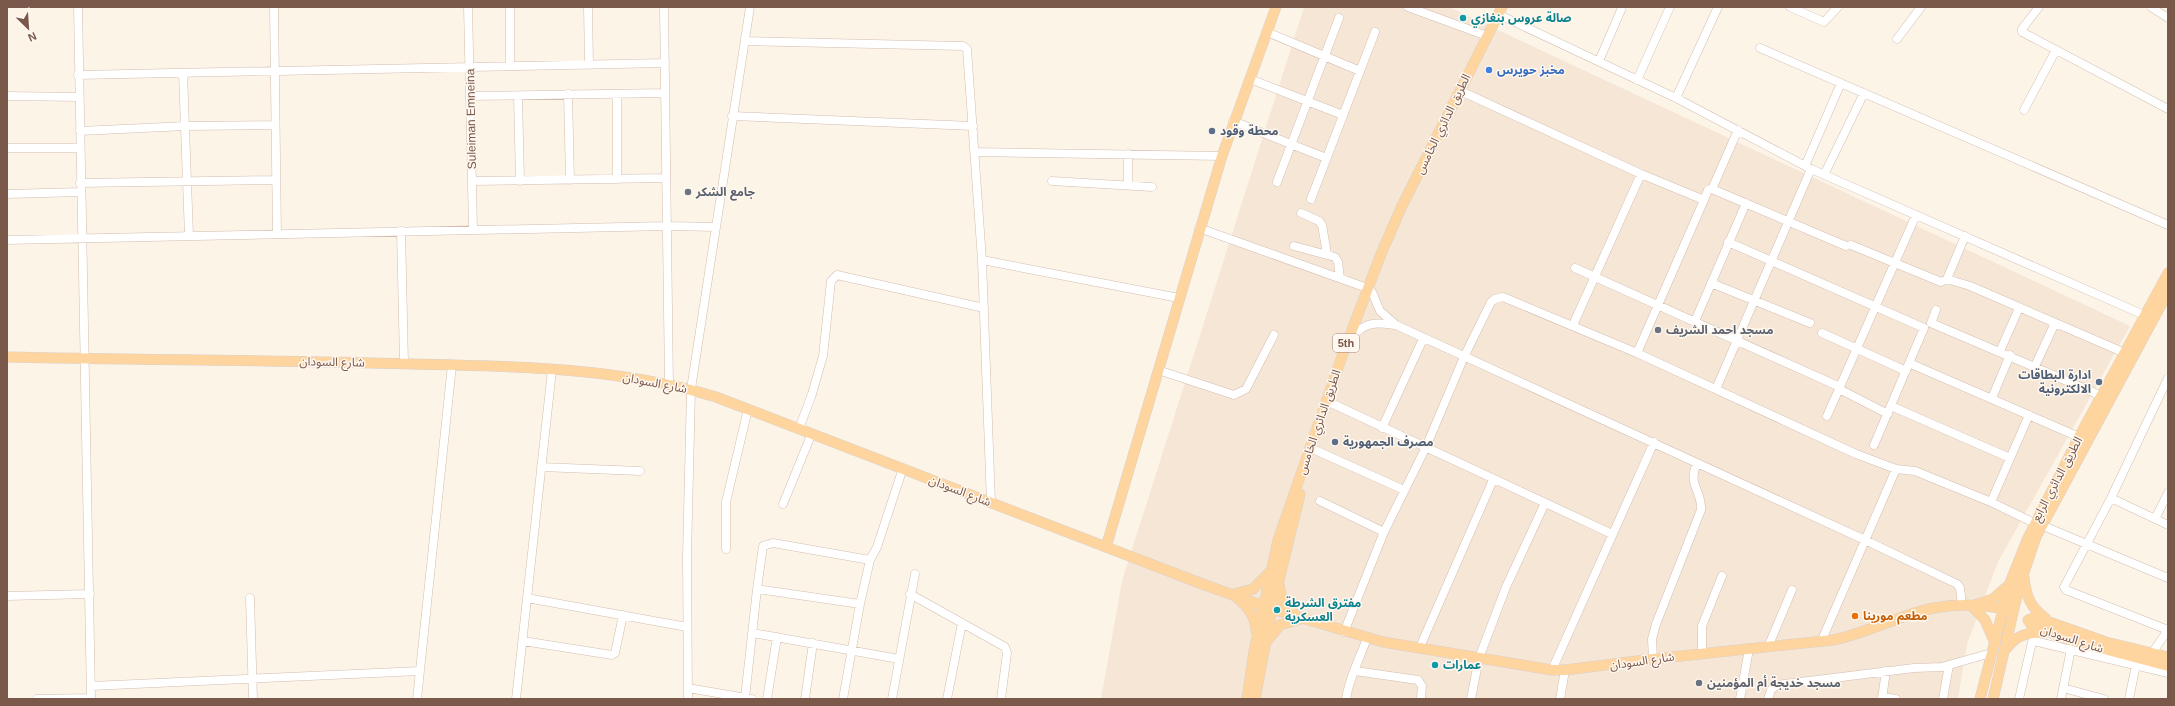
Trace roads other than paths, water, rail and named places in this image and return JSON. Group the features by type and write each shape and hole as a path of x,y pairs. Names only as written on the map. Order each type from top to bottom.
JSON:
{"main road":[{"path":"1106,547 1199,228 1233,121 1276,7"},
{"name":"الطريق الدائري الخامس","path":"1255,699 1264,648 1268,607 1275,574 1282,526 1401,208 1454,108 1487,36 1503,12 1510,7"},
{"name":"الطريق الدائري الخامس","path":"1454,108 1465,93 1503,12"},
{"name":"الطريق الدائري الرابع","path":"1980,699 1994,641 2023,574 2038,524 2164,297 2168,273"},
{"name":"الطريق الدائري الخامس","path":"1275,574 1315,450 1357,332 1370,290"},
{"name":"الطريق الدائري الرابع","path":"1993,699 2004,651 2010,583 2079,437 2144,315 2164,297"},
{"name":"شارع السودان","path":"7,357 452,365 615,375 691,389 812,433 1106,547 1302,619 1367,638 1552,670 1565,670 1653,658 1749,648 1821,642 1855,635 1930,609 1962,605 2008,610"},
{"path":"1231,594 1253,589 1275,574 1284,601 1294,613 1302,619"},
{"path":"2023,574 2026,590 2033,607 2054,629"},
{"path":"1994,641 1985,620 1972,606 1993,599 2010,583"},
{"path":"1231,594 1249,609 1255,620 1256,637"},
{"name":"الطريق الدائري الخامس","path":"1247,699 1256,637 1268,607"},
{"path":"1264,648 1270,636 1280,625 1302,619"},
{"path":"2004,651 2012,641 2024,634 2054,629"},
{"name":"شارع السودان","path":"2054,629 2168,658"},
{"name":"شارع السودان","path":"2054,629 2096,647 2168,666"}],"street":[{"path":"37,699 91,698 90,594 83,358 80,130 78,97 78,7"},
{"path":"274,7 277,234"},
{"name":"Suleiman Emneina","path":"468,7 473,230"},
{"path":"510,7 510,65"},
{"path":"588,7 589,65"},
{"path":"664,7 669,385"},
{"path":"688,699 688,454 691,389 750,7"},
{"path":"1408,7 1487,36"},
{"path":"1637,80 1670,7"},
{"path":"1676,98 1718,7"},
{"path":"1790,7 1824,22 1838,7"},
{"path":"1897,39 1921,7"},
{"path":"2039,7 2022,29 2022,32 2168,109"},
{"path":"2151,7 2168,18"},
{"path":"1599,61 1620,10"},
{"path":"1503,12 1637,80 1676,98 1824,175 2144,315"},
{"path":"1277,182 1306,101 1339,18"},
{"path":"1267,32 1323,57 1360,71"},
{"path":"1311,199 1375,32"},
{"path":"745,41 964,46 967,50 982,260 991,503"},
{"path":"1760,48 2168,225"},
{"path":"2024,110 2056,50"},
{"path":"78,75 665,63"},
{"path":"183,73 189,236"},
{"path":"1250,79 1343,115"},
{"path":"1716,390 1789,222 1808,167 1841,83"},
{"path":"470,96 665,93"},
{"path":"1465,93 1641,174 1704,200"},
{"path":"1824,175 1864,93"},
{"path":"568,94 570,180"},
{"path":"617,94 617,179"},
{"path":"7,96 78,97"},
{"path":"518,96 520,181"},
{"path":"732,116 973,126"},
{"path":"1233,121 1326,158"},
{"path":"80,130 186,126 275,125"},
{"path":"1637,353 1708,190 1712,189 1738,130"},
{"path":"7,148 80,148"},
{"path":"975,152 1222,156"},
{"path":"1128,154 1128,185"},
{"path":"1573,325 1641,174"},
{"path":"472,181 666,178"},
{"path":"7,194 188,182 276,180"},
{"path":"1052,181 1152,187"},
{"path":"1712,189 1789,222 1938,282 1947,279 1970,286 2125,353"},
{"path":"1695,321 1746,203"},
{"path":"1301,213 1319,221 1322,226 1327,254"},
{"path":"1827,416 1916,215"},
{"path":"7,240 668,226 716,227"},
{"path":"1199,228 1370,290 1380,311 1396,325 1423,339 1654,442 1957,584 1960,588 1962,605"},
{"path":"401,231 404,363"},
{"path":"1947,279 1965,236"},
{"path":"1728,242 1924,328 1874,445"},
{"path":"1294,246 1335,257 1338,262 1340,278"},
{"path":"982,260 1179,298"},
{"path":"1575,268 1889,410 2010,458"},
{"path":"800,429 823,356 831,280 833,277 837,275 862,280 984,308"},
{"path":"1711,283 1810,323"},
{"path":"1344,632 1384,532 1426,447 1464,357 1491,302 1499,297 1503,297 1573,325 1637,353 1856,454 1896,470 1915,472 1991,502 2038,524 2168,578"},
{"path":"2000,351 2019,308"},
{"path":"1936,310 1931,323 2010,355 2102,396"},
{"path":"1357,332 1362,327 1375,322 1396,325"},
{"path":"2035,366 2055,323"},
{"path":"1822,333 1857,349 1992,398 2079,437"},
{"path":"1158,370 1234,395 1238,394 1246,389 1274,335"},
{"path":"1382,428 1423,339"},
{"path":"1992,398 2010,355"},
{"path":"418,699 452,365"},
{"path":"516,699 552,370"},
{"path":"2152,653 2168,630 2064,588 2088,545 2166,388 2168,378"},
{"path":"1331,403 1493,480 1612,534"},
{"path":"726,549 726,502 748,409"},
{"path":"1991,502 2029,415"},
{"path":"783,504 812,433"},
{"path":"1552,670 1583,604 1612,534 1654,442"},
{"path":"1315,450 1404,490"},
{"path":"1653,658 1652,639 1656,624 1701,510 1699,497 1692,476 1698,463"},
{"path":"541,467 640,471"},
{"path":"843,699 851,649 870,560 877,547 903,468"},
{"path":"1821,642 1896,470"},
{"path":"1420,647 1493,480"},
{"path":"2155,519 2168,493"},
{"path":"2111,498 2168,525"},
{"path":"1320,501 1384,532"},
{"path":"1471,699 1479,658 1506,587 1545,503"},
{"path":"688,688 749,698 757,589 763,546 773,543 870,560"},
{"path":"892,699 910,594 915,574"},
{"path":"1702,653 1702,626 1722,576"},
{"path":"757,589 860,604"},
{"path":"1768,647 1792,590"},
{"path":"7,596 90,594"},
{"path":"910,594 1006,648 1001,699"},
{"path":"250,598 252,699"},
{"path":"527,598 687,626"},
{"path":"523,641 612,654 615,653 623,615"},
{"path":"947,699 962,623"},
{"path":"753,633 851,649 900,659"},
{"path":"767,699 777,637"},
{"path":"1346,699 1348,684 1355,671 1367,638"},
{"path":"2019,699 2032,642 2036,640 2168,673"},
{"path":"805,699 813,643"},
{"path":"1740,699 1749,648"},
{"path":"2061,699 2071,649"},
{"path":"1768,699 1771,690 1777,685 1886,671 1936,668 1991,653"},
{"path":"1943,699 1949,665"},
{"path":"2129,699 2136,665"},
{"path":"1560,699 1565,670"},
{"path":"91,686 420,671"},
{"path":"1355,671 1418,680 1422,686 1422,699"},
{"path":"1886,671 1882,698 1896,699"},
{"path":"2063,688 2104,699"}],"place":[{"name":"صالة عروس بنغازي","path":"1463,18"},
{"name":"مخبز حويرس","path":"1489,70"},
{"name":"محطة وقود","path":"1212,131"},
{"name":"جامع الشكر","path":"688,192"},
{"name":"مسجد احمد الشريف","path":"1658,330"},
{"name":"ادارة البطاقات الالكترونية","path":"2099,382"},
{"name":"مصرف الجمهورية","path":"1335,442"},
{"name":"مفترق الشرطة العسكرية","path":"1277,610"},
{"name":"مطعم مورينا","path":"1855,616"},
{"name":"عمارات","path":"1435,665"},
{"name":"مسجد خديجة أم المؤمنين","path":"1699,683"}]}
